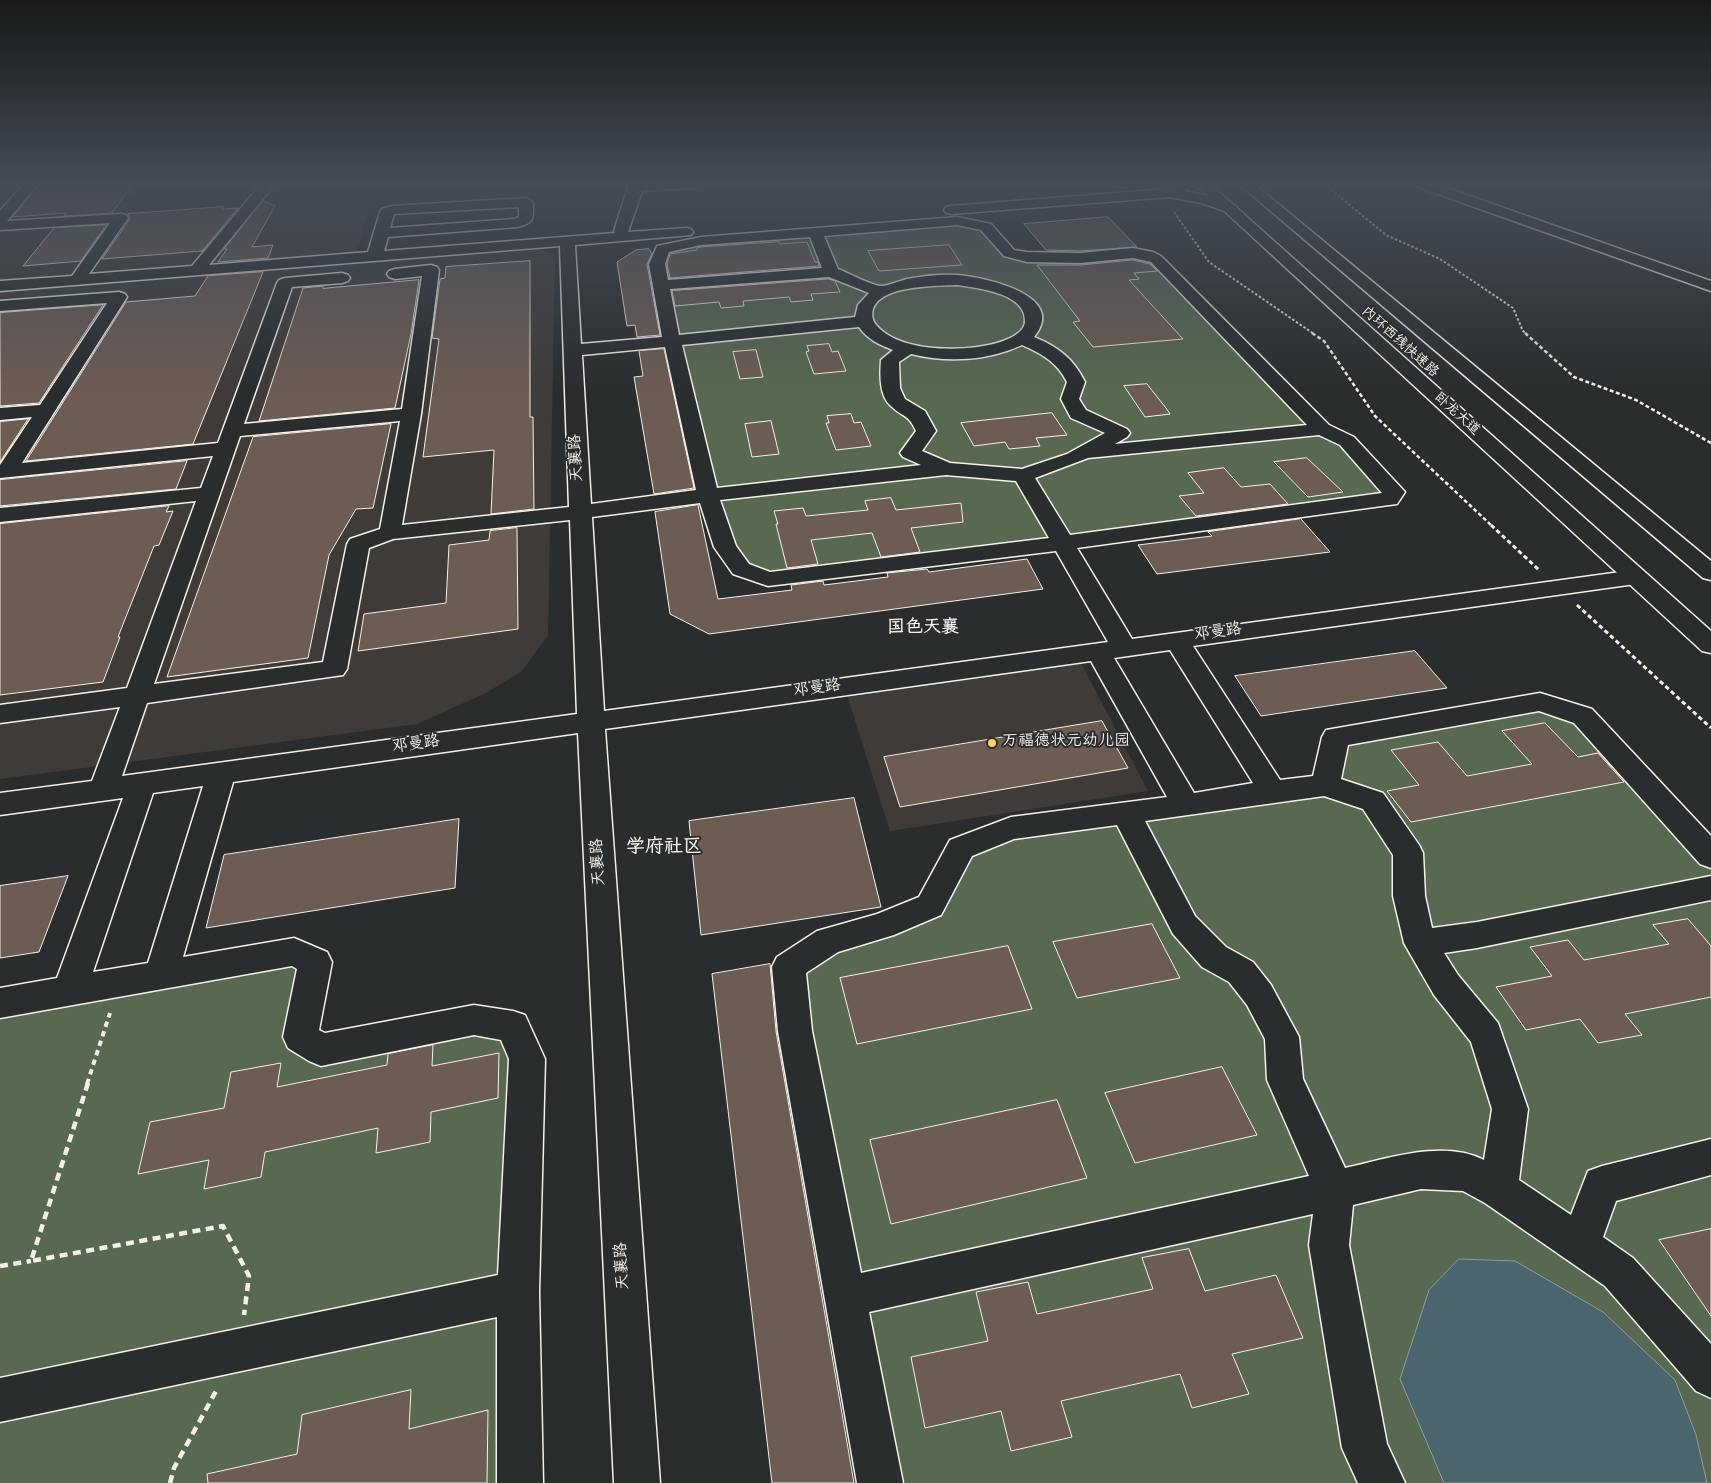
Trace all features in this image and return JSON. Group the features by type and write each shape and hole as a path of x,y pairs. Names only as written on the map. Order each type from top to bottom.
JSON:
{"main road":[{"path":"77,280 96,253"},
{"path":"196,270 210,253"},
{"path":"0,286 411,253"},
{"name":"天襄路","path":"568,253 591,722 636,1483"},
{"path":"661,253 657,264 672,341 708,495 725,547 740,568 768,579 1062,543 1389,499 1394,492 1347,441 1322,429 1156,259 1148,255 1135,253"},
{"path":"823,253 831,272"},
{"path":"1002,253 1008,264"},
{"path":"984,284 1001,278 1008,264 1027,257 1080,258 1131,253"},
{"name":"卧龙大道","path":"1280,253 1711,645"},
{"name":"内环西线快速路","path":"1297,253 1711,623"},
{"name":"内环西线快速路","path":"1329,253 1711,573"},
{"path":"1349,253 1688,531"},
{"path":"1618,253 1711,286"},
{"path":"103,790 284,283 431,270 411,414 390,533"},
{"path":"661,285 831,272 882,292"},
{"path":"957,280 984,284 1008,292 1025,302 1034,314 1034,327 1023,338 998,348 958,354 932,353 907,348 884,340 868,328 863,315 868,303 882,292 903,285 929,281 957,280"},
{"path":"0,306 119,296 46,410 3,472"},
{"path":"573,350 866,321"},
{"path":"0,714 334,669 358,544 390,533 946,469 1023,475 1082,454 1120,433 1078,414 1070,399 1076,382 1070,368 1055,353 1023,338"},
{"path":"907,348 890,360 888,374 897,402 918,415 926,431 910,453 946,469"},
{"path":"0,414 46,410"},
{"path":"3,472 411,414"},
{"path":"1082,454 1322,429"},
{"path":"1023,475 1062,543 1186,805"},
{"path":"0,515 210,493"},
{"name":"邓曼路","path":"0,804 1635,577"},
{"path":"1176,640 1272,791"},
{"path":"1325,785 1336,737 1540,702 1583,716 1711,856"},
{"path":"162,976 221,773"},
{"path":"69,992 142,784"},
{"path":"880,1483 795,1031 789,967 828,941 883,926 930,906 961,848 1011,828 1186,805 1272,791 1325,785 1373,800 1408,853 1409,896 1420,943 1446,985 1486,1034 1510,1109 1499,1189"},
{"path":"1126,813 1184,925 1214,957 1241,972 1259,995 1282,1037 1285,1080 1335,1190 1329,1245 1366,1448 1382,1483"},
{"path":"1420,943 1478,935 1711,888"},
{"path":"0,1003 294,952 315,962 300,1037 321,1050 474,1020 513,1026 527,1059 518,1292 520,1483"},
{"path":"1580,1245 1602,1185 1711,1157"},
{"path":"845,1297 1421,1170 1467,1172 1499,1189 1619,1272 1711,1376"},
{"path":"0,1400 518,1292"}],"path":[{"path":"1203,253 1209,262 1266,303 1324,341 1375,416 1711,728"},
{"path":"1429,253 1440,258 1513,308 1523,331 1574,378 1636,400 1711,443"},
{"path":"31,1261 119,983"},
{"path":"0,1266 223,1226 249,1276 239,1350 174,1468 170,1483"}],"shaded area":[{"path":"0,253 356,253 355,258 0,286"},
{"path":"464,253 551,253 555,255 548,635 522,671 486,693 417,724 0,779 0,290"},
{"name":"万福德状元幼儿园","path":"1081,663 1148,791 890,831 847,695"}],"green space":[{"path":"662,253 1148,255 1322,429 1347,441 1394,492 768,579 741,569 672,341"},
{"path":"1540,702 1583,716 1711,856 1711,1483 880,1483 789,967 929,906 961,848 1325,785 1336,737"},
{"path":"315,962 300,1037 513,1026 525,1483 0,1483 0,1003"}],"water":[{"path":"1459,1259 1515,1261 1603,1312 1675,1380 1696,1435 1707,1483 1444,1483 1400,1379 1429,1290"}],"building":[{"path":"33,253 86,253 81,261 23,266"},
{"path":"106,253 174,253 102,259"},
{"path":"224,253 270,253 268,258 218,262"},
{"path":"631,253 652,254 647,264 660,335 637,337 635,325 627,326 617,262"},
{"path":"811,253 819,266 670,278 667,264 670,254"},
{"path":"869,253 954,253 962,265 879,271"},
{"path":"1133,260 1150,264 1157,271 1134,273 1139,279 1129,280 1183,339 1093,347 1073,322 1080,321 1037,265 1080,265"},
{"path":"530,261 530,417 533,417 534,509 491,514 494,450 423,457 439,339 432,338 440,279 445,278 446,267"},
{"path":"263,272 193,444 26,461 126,302 195,296 208,276"},
{"path":"829,279 835,281 840,292 811,294 813,300 791,302 789,297 743,301 744,306 721,308 719,302 675,306 672,291"},
{"path":"419,280 411,334 395,408 259,421 303,288"},
{"path":"103,305 39,403 0,406 0,313"},
{"path":"829,344 832,352 838,351 846,371 814,374 806,352 809,351 807,346"},
{"path":"664,349 694,488 654,494 634,377 643,376 639,351"},
{"path":"756,350 763,377 740,379 733,352"},
{"path":"1147,384 1170,414 1145,417 1124,386"},
{"path":"1052,413 1067,435 1036,438 1040,446 1009,449 1005,442 974,446 961,423"},
{"path":"851,414 854,423 861,422 871,446 836,450 826,423 829,423 827,416"},
{"path":"28,419 0,462 0,422"},
{"path":"771,421 779,454 752,457 745,424"},
{"path":"391,424 373,508 356,509 329,555 308,658 167,677 253,437"},
{"path":"1307,458 1343,492 1308,497 1274,462"},
{"path":"187,461 176,489 0,506 0,480"},
{"path":"1224,468 1241,487 1270,484 1288,504 1196,516 1179,496 1204,493 1188,473"},
{"path":"891,498 896,510 961,503 963,522 911,528 920,552 881,557 872,533 811,540 818,564 787,568 774,511 803,508 806,516 868,510 865,501"},
{"path":"698,505 718,599 792,590 791,585 823,581 824,585 888,577 887,573 927,569 929,572 1027,559 1043,589 709,634 670,614 655,512"},
{"path":"169,506 166,512 173,511 159,545 154,546 118,637 120,637 103,682 0,695 0,524"},
{"path":"1301,519 1330,552 1157,574 1138,545 1212,536 1208,532"},
{"path":"517,528 518,629 358,651 364,614 446,603 449,545 489,540 490,531"},
{"path":"1415,651 1447,688 1261,716 1235,676"},
{"path":"1102,721 1128,768 900,807 884,757"},
{"path":"1545,723 1578,757 1598,753 1624,782 1411,822 1387,791 1419,785 1391,750 1438,742 1467,776 1532,764 1502,731"},
{"path":"854,798 881,907 701,935 689,821"},
{"path":"459,819 455,888 206,928 224,855"},
{"path":"68,876 39,952 0,958 0,886"},
{"path":"1688,919 1711,946 1711,997 1625,1014 1642,1035 1598,1043 1580,1019 1526,1030 1496,987 1552,976 1530,947 1568,940 1584,960 1669,944 1653,925"},
{"path":"1152,924 1180,978 1077,998 1053,942"},
{"path":"1008,946 1032,1009 857,1044 840,978"},
{"path":"770,964 776,1031 854,1483 772,1483 712,974"},
{"path":"433,1045 432,1066 499,1053 498,1098 431,1112 430,1142 376,1153 378,1128 265,1152 261,1177 204,1189 209,1160 138,1174 150,1122 224,1108 231,1072 281,1063 277,1087 387,1065 388,1054"},
{"path":"1222,1067 1257,1135 1135,1163 1105,1093"},
{"path":"1057,1100 1087,1178 891,1224 870,1140"},
{"path":"1711,1229 1711,1316 1659,1240"},
{"path":"1189,1249 1205,1291 1276,1275 1303,1338 1232,1354 1249,1394 1192,1408 1180,1374 1061,1401 1072,1437 1011,1451 1001,1411 925,1428 911,1357 988,1341 976,1292 1028,1282 1037,1314 1153,1289 1142,1258"},
{"path":"411,1390 409,1429 488,1410 487,1483 208,1483 207,1474 297,1454 302,1415"}],"place":[{"name":"万福德状元幼儿园","path":"992,743"}],"district":[{"name":"国色天襄","path":"923,630"},
{"name":"学府社区","path":"664,849"}]}
